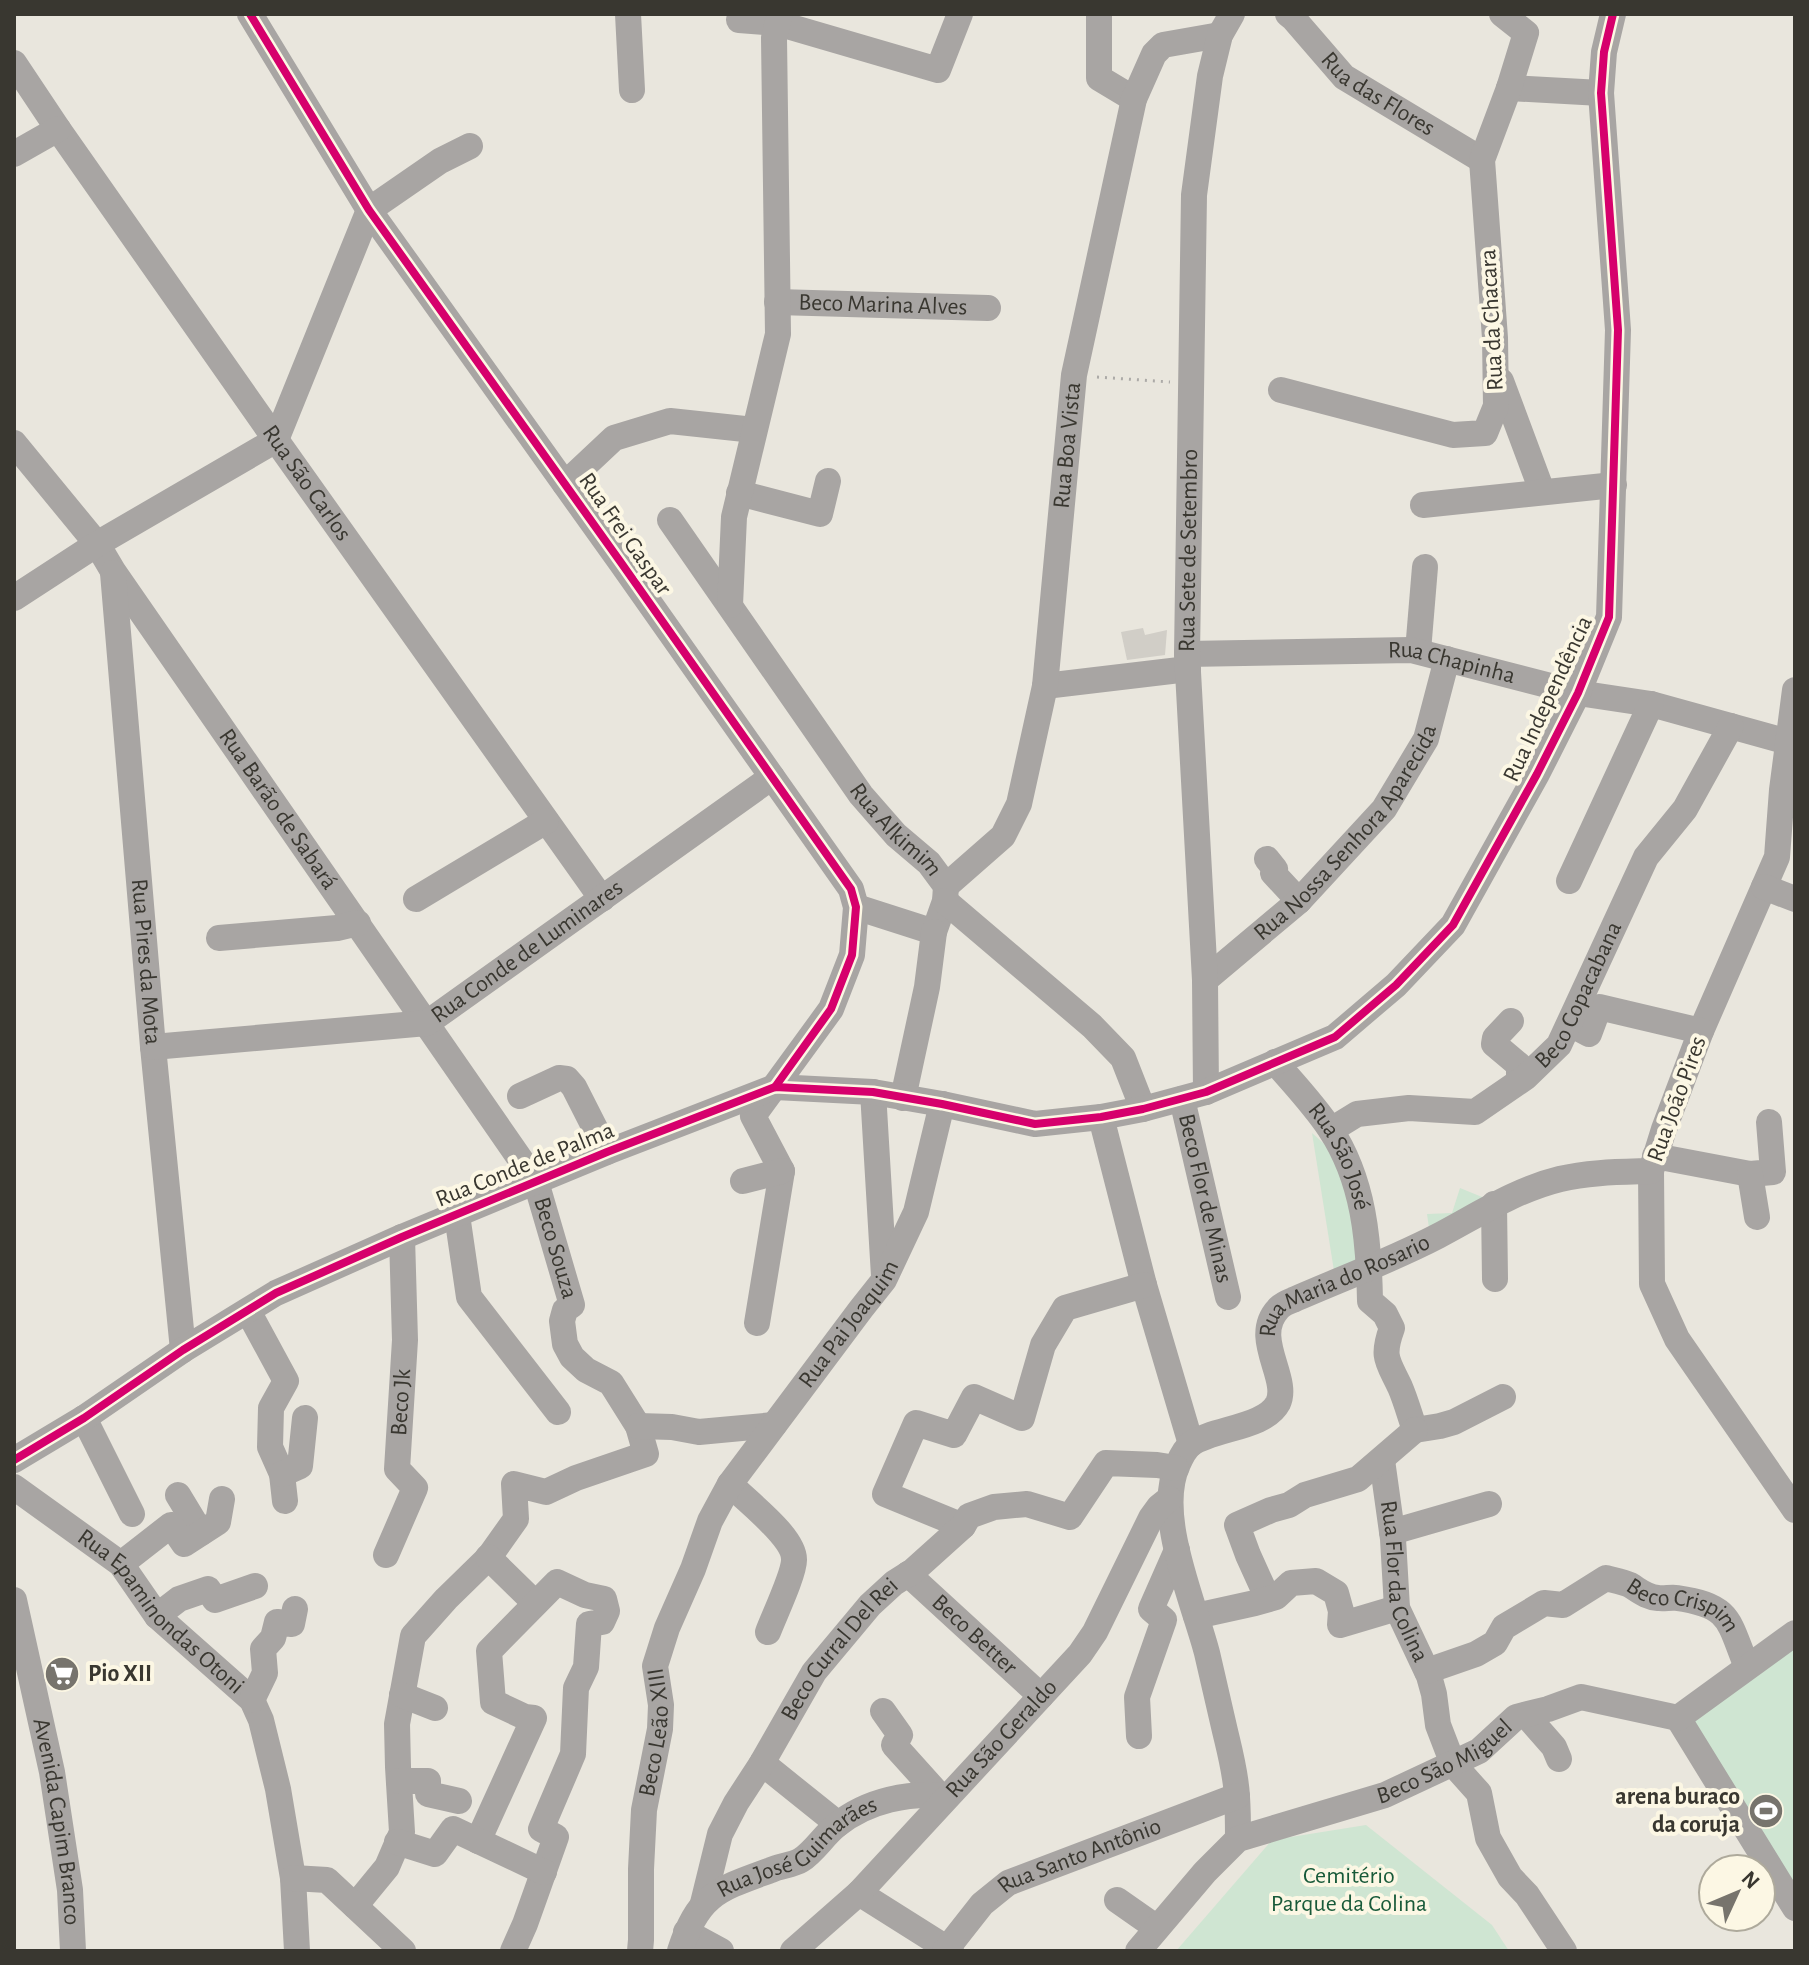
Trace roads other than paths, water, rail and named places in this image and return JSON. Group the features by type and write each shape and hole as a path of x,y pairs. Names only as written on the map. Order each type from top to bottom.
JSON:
{"street":[{"name":"Rua Frei Gaspar","path":"250,14 369,210 851,889 856,907"},
{"path":"628,14 632,90"},
{"path":"739,20 779,18 938,70 960,14"},
{"path":"1099,14 1099,78 1134,99"},
{"name":"Rua da Chacara","path":"1281,390 1453,435 1485,433 1496,406 1496,366 1482,160 1526,33 1502,14"},
{"name":"Rua Independência","path":"1101,1117 1194,1095 1335,1037 1396,985 1453,925 1578,693 1609,617 1618,330 1601,93 1604,52 1613,14"},
{"name":"Rua das Flores","path":"1293,15 1344,77 1482,160"},
{"path":"730,605 734,517 778,334 774,38 779,18"},
{"name":"Rua Boa Vista","path":"946,894 1003,836 1019,804 1045,686 1074,375 1134,99 1154,54 1163,45 1226,24"},
{"name":"Rua Sete de Setembro","path":"1194,1095 1205,980 1188,662 1194,195 1210,76 1226,24"},
{"name":"Rua São Carlos","path":"14,63 276,440 602,899"},
{"path":"1509,88 1601,93"},
{"path":"14,154 58,129"},
{"path":"14,598 97,544 276,440 369,210 440,161 470,146"},
{"name":"Beco Marina Alves","path":"777,302 988,308"},
{"path":"1496,366 1542,491"},
{"path":"565,484 614,438 670,421 754,430"},
{"name":"Rua Barão de Sabará","path":"14,443 97,544 536,1182"},
{"path":"739,493 820,514 828,481"},
{"path":"1423,505 1614,485"},
{"name":"Rua Alkimim","path":"670,520 861,795 896,835 929,863 946,894 1092,1026 1123,1058 1143,1109"},
{"path":"1418,651 1425,567"},
{"name":"Rua Pires da Mota","path":"113,571 153,1047 183,1350"},
{"name":"Rua Chapinha","path":"1045,686 1188,662 1411,650 1578,693 1651,704 1731,726 1792,735"},
{"name":"Rua Nossa Senhora Aparecida","path":"1205,980 1299,901 1384,809 1426,739 1447,659"},
{"name":"Rua João Pires","path":"1795,690 1787,821 1777,857 1701,1031 1653,1163 1652,1284 1677,1339 1787,1484 1795,1510"},
{"path":"1569,881 1651,704"},
{"name":"Beco Copacabana","path":"1331,1130 1357,1114 1370,1112 1409,1108 1475,1112 1519,1081 1559,1045 1646,857 1685,809 1731,726"},
{"name":"Rua Conde de Luminares","path":"153,1047 427,1023 772,777"},
{"path":"416,899 546,821"},
{"path":"1267,859 1275,869 1273,873 1299,901"},
{"path":"1764,887 1795,899"},
{"path":"903,1098 927,987 934,932 946,894"},
{"path":"757,1323 782,1171 753,1116 831,1009 852,955 856,907 934,932"},
{"path":"219,938 337,928 358,923"},
{"path":"1570,1024 1589,1034 1599,1007 1701,1031"},
{"path":"1511,1021 1495,1038 1494,1044 1519,1065 1519,1081"},
{"name":"Rua São José","path":"1275,1062 1331,1130 1350,1165 1362,1206 1369,1267"},
{"path":"520,1096 559,1078 567,1079 607,1152"},
{"name":"Rua Conde de Palma","path":"14,1460 276,1293 607,1152 775,1087 873,1092 1035,1124 1101,1117"},
{"path":"873,1092 884,1280"},
{"name":"Beco Flor de Minas","path":"1194,1095 1228,1297"},
{"name":"Rua Pai Joaquim","path":"710,1521 730,1484 884,1280 916,1212 942,1104"},
{"path":"1101,1117 1144,1285 1191,1444 1176,1468 1169,1499 1177,1550 1207,1653 1237,1796 1238,1839 1205,1872 1138,1951"},
{"path":"1757,1217 1750,1174 1773,1172 1769,1122"},
{"name":"Rua Maria do Rosario","path":"1191,1444 1266,1416 1278,1403 1281,1388 1268,1345 1271,1321 1278,1309 1293,1300 1437,1237 1494,1204 1559,1179 1653,1163 1750,1174"},
{"path":"743,1181 782,1171"},
{"name":"Beco Souza","path":"536,1182 572,1305 565,1310 562,1321 565,1344 572,1357 586,1370 611,1383 638,1426"},
{"path":"1494,1204 1495,1279"},
{"path":"457,1215 469,1297 558,1412"},
{"name":"Beco Jk","path":"386,1555 415,1488 397,1469 405,1340 402,1237"},
{"path":"1369,1267 1370,1301 1385,1314 1392,1328 1386,1344 1389,1367 1415,1430"},
{"path":"963,1526 885,1494 916,1423 954,1435 974,1397 1022,1418 1043,1345 1065,1308 1144,1285"},
{"path":"248,1311 286,1381 271,1408 270,1447 282,1474 285,1501"},
{"path":"1268,1599 1237,1525 1289,1505 1305,1495 1358,1479 1415,1430 1454,1422 1503,1397"},
{"path":"84,1418 132,1514"},
{"path":"282,1474 300,1466 305,1418"},
{"path":"355,1906 387,1867 402,1832 397,1724 413,1636 488,1557 516,1519 514,1484 546,1492 576,1478 646,1454 638,1426 699,1432 774,1425"},
{"name":"Rua Flor da Colina","path":"1382,1460 1392,1532 1397,1608 1427,1671 1438,1725 1453,1764 1479,1793 1488,1838 1510,1877 1527,1895 1564,1951"},
{"name":"Beco Curral Del Rei","path":"703,1903 720,1834 736,1803 814,1672 870,1605 963,1526 969,1516 994,1507 1027,1504 1070,1517 1106,1463 1176,1468"},
{"path":"730,1484 768,1519 793,1549 794,1562 768,1632"},
{"name":"Rua Epaminondas Otoni","path":"14,1487 121,1564 157,1616 252,1700 261,1720 278,1789 293,1878 297,1951"},
{"path":"178,1495 201,1533"},
{"path":"121,1564 171,1525 184,1544 218,1522 222,1499"},
{"name":"Rua São Geraldo","path":"793,1951 859,1893 944,1796 1080,1654 1095,1632 1151,1518 1169,1499"},
{"path":"1392,1532 1489,1504"},
{"name":"Beco Leão XIII","path":"640,1951 644,1810 660,1729 661,1705 655,1666 710,1521"},
{"path":"1139,1736 1137,1697 1164,1620 1151,1609 1177,1550"},
{"path":"488,1557 535,1603"},
{"name":"Beco Better","path":"908,1574 1041,1696"},
{"name":"Beco Crispim","path":"1427,1671 1476,1654 1495,1643 1504,1627 1544,1603 1563,1605 1606,1578 1628,1584 1641,1594 1674,1598 1717,1609 1727,1617 1747,1667"},
{"path":"1196,1616 1276,1597 1291,1583 1316,1581 1336,1593 1341,1611 1340,1625 1397,1608"},
{"path":"478,1841 534,1718 493,1702 489,1651 557,1582 585,1595 604,1599 607,1611 602,1622 589,1624 586,1667 576,1688 573,1754 541,1829 556,1837 513,1951"},
{"path":"157,1616 179,1599 208,1589 215,1600 255,1586"},
{"name":"Avenida Capim Branco","path":"14,1600 52,1772 70,1890 73,1951"},
{"path":"252,1700 265,1673 263,1649 273,1638 277,1622 292,1624 295,1609"},
{"path":"1795,1633 1678,1718 1795,1908"},
{"path":"402,1695 435,1708"},
{"name":"Beco São Miguel","path":"1238,1839 1385,1795 1479,1751 1516,1717 1581,1697 1678,1718"},
{"path":"883,1711 900,1735 894,1745 944,1796"},
{"path":"1526,1715 1554,1747 1559,1759"},
{"path":"762,1763 838,1824"},
{"path":"399,1781 428,1781 428,1794 459,1801"},
{"name":"Rua José Guimarães","path":"683,1942 703,1903 722,1888 801,1860 838,1824 872,1805 902,1796 944,1796"},
{"name":"Rua Santo Antônio","path":"947,1950 982,1904 1008,1883 1237,1796"},
{"path":"397,1842 435,1854 453,1829 544,1872"},
{"path":"293,1878 327,1880 403,1951"},
{"path":"859,1893 947,1950"},
{"path":"1117,1900 1157,1928"},
{"path":"683,1942 721,1951"}],"place":[{"name":"Pio XII","path":"62,1674"},
{"name":"arena buraco da coruja","path":"1766,1811"}],"park label":[{"name":"Cemitério Parque da Colina","path":"1349,1890"}]}
